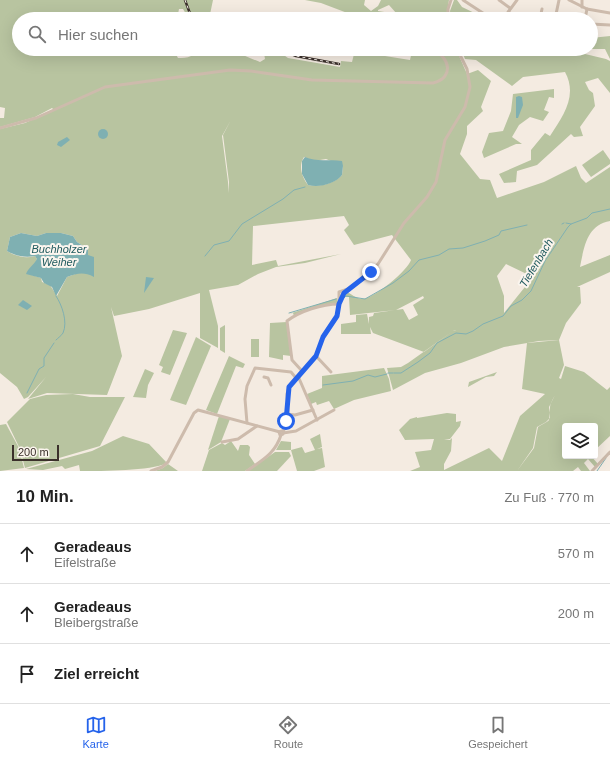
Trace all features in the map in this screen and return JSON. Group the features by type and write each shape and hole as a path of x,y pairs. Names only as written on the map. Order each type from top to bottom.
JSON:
{"street":[{"path":"448,12 452,0"},
{"path":"463,0 481,12"},
{"path":"498,0 510,9"},
{"path":"508,12 517,0"},
{"path":"556,12 559,0"},
{"path":"569,0 584,8 610,13"},
{"path":"582,0 584,12"},
{"path":"598,24 610,25"},
{"path":"0,128 36,118 105,87 218,71 241,70 312,80 432,83 441,80 446,73 447,65 443,56"},
{"path":"247,471 270,455 277,446 287,414 287,390 316,356 323,337 337,316 339,297 345,290 371,272 378,264 404,223 427,197 436,182 445,140 468,100 470,81 460,56"},
{"path":"302,371 292,360 287,321 308,311 331,304 339,304"},
{"path":"316,356 331,372"},
{"path":"246,423 247,386 255,368 291,372 297,377 317,420"},
{"path":"264,377 268,378 271,384"},
{"path":"151,471 162,467 168,462 194,413 198,410 282,432 294,432 334,410"},
{"path":"287,414 295,415 313,410"},
{"path":"222,442 238,439 257,426"},
{"path":"592,471 610,452"}],"green space":[{"path":"0,0 213,0 210,12 185,12 183,9 179,9 178,12 12,12 12,56 177,56 178,58 183,58 191,56 245,56 260,62 265,59 264,56 285,56 288,58 340,67 341,61 352,62 354,56 385,56 410,60 411,56 459,56 467,74 478,70 491,81 481,107 483,111 467,126 467,134 460,154 480,179 490,180 497,198 544,182 576,166 581,178 586,183 610,167 610,221 602,223 591,232 585,245 580,267 610,255 610,272 577,287 580,287 581,303 566,323 559,340 539,341 504,347 461,363 425,373 393,390 387,368 401,367 424,352 373,333 370,327 371,334 341,334 341,324 356,322 356,315 367,314 369,324 369,317 373,316 374,313 395,310 350,315 349,297 342,299 347,292 361,299 373,295 389,284 408,265 411,260 392,235 354,245 344,230 349,225 344,216 253,226 252,265 276,260 278,266 341,254 305,263 276,267 258,274 238,285 209,290 218,326 218,348 200,338 200,293 149,309 114,316 111,307 122,356 107,395 47,393 28,399 46,377 28,397 24,399 17,387 0,373 0,129 25,123 54,110 52,108 35,117 0,127 0,118 4,118 5,108 0,107","holes":["231,120 223,135 229,182 228,193 222,136","304,157 314,161 326,159 343,166 342,175 335,181 326,184 317,186 308,185 304,179 301,168","21,233 37,236 46,233 61,233 73,236 77,242 88,249 86,273 78,273 67,277 57,296 50,285 42,282 41,278 32,275 37,259 35,256 20,256 7,251 10,237","506,264 533,277 504,313 504,296 497,276","423,296 424,298 413,305 418,315 409,320 403,309 396,310"]},
{"path":"305,0 365,0 364,5 371,11 378,6 381,0 449,0 447,12 395,12 389,5 378,10 384,12 345,12 321,3"},
{"path":"454,0 457,0 462,7 472,12 450,12"},
{"path":"610,36 610,59 605,49 598,49 598,37"},
{"path":"464,56 593,56 610,61 610,93 598,78 585,82 589,90 593,93 595,106 580,127 583,136 574,137 571,134 537,165 517,171 516,182 504,183 499,174 531,160 531,150 545,133 550,136 567,106 570,89 569,81 565,72 523,77 512,86 476,60 465,59"},
{"path":"554,89 554,98 549,97 544,110 549,112 543,121 530,117 519,125 512,137 522,144 516,144 484,158 482,152 489,133 503,131 511,111 513,94"},
{"path":"603,150 610,160 610,164 591,177 582,165"},
{"path":"337,298 338,303 307,310 294,316 293,313 289,314"},
{"path":"287,322 291,356 283,355 283,360 269,357 270,323"},
{"path":"225,325 225,353 220,350 220,328"},
{"path":"173,330 187,333 170,375 161,372 163,367 159,365"},
{"path":"196,337 211,346 186,405 170,400"},
{"path":"251,339 259,339 259,357 251,357"},
{"path":"559,340 564,365 559,378 561,379 565,366 584,372 607,390 610,387 610,436 598,447 598,423 562,423 562,459 588,459 584,463 590,471 581,471 578,467 573,471 517,471 410,471 420,467 415,452 431,450 434,439 405,440 399,430 410,419 417,417 447,413 456,414 456,422 461,421 460,426 450,439 444,439 450,440 452,438 451,451 444,464 444,470 489,448 502,461 520,416 545,394 522,389 527,343","holes":["549,419 538,427 534,448 517,471 533,448 537,427"]},
{"path":"229,356 245,364 243,368 236,366 217,414 206,410"},
{"path":"384,368 389,379 391,391 354,400 334,409 329,401 317,405 316,402 311,404 307,394 322,388 322,376"},
{"path":"145,369 154,373 148,385 146,398 133,397"},
{"path":"497,372 494,376 486,377 468,387 469,382"},
{"path":"73,394 90,397 125,397 100,446 25,468 20,449 7,422 30,399 46,395"},
{"path":"219,416 230,419 221,442 208,450"},
{"path":"6,424 19,448 24,468 0,471 0,425"},
{"path":"320,434 322,447 317,449 322,448 325,467 314,471 297,471 291,450 302,447 305,453 315,450 310,439"},
{"path":"123,436 149,444 167,463 149,468 113,471 80,471 79,465 65,469 62,466 43,470 26,469 92,451"},
{"path":"231,441 238,451 240,445 248,445 250,447 249,455 255,464 245,471 202,471 209,450 222,443 225,445"},
{"path":"281,441 291,442 291,450 276,450"},
{"path":"275,452 289,452 291,456 277,471 248,471"},
{"path":"588,459 594,459 598,464 595,467"},
{"path":"168,464 178,471 155,471 163,468"}],"water":[{"path":"516,97 522,97 523,105 518,118 516,118"},
{"path":"101,129 105,129 107,130 107,138 101,139 98,136 98,132"},
{"path":"67,137 70,140 61,147 57,145 58,142"},
{"path":"305,157 309,159 342,161 342,175 331,183 317,186 308,185 302,174 302,161"},
{"name":"Buchholzer Weiher","path":"21,233 37,236 46,233 61,233 73,236 77,242 88,249 88,255 94,257 94,277 87,274 81,274 67,277 56,296 52,287 44,283 41,278 26,274 37,259 35,256 21,256 7,251 10,237"},
{"path":"146,277 154,278 144,293"},
{"path":"23,300 32,306 27,310 18,305"}],"waterway":[{"path":"205,256 214,245 229,241 242,224 283,199 294,190 305,187"},
{"name":"Tiefenbach","path":"394,373 401,373 430,353 437,343 456,333 466,334 483,324 503,316 511,306 522,300 531,291 545,261 568,227 571,224 587,218 592,213 610,209"},
{"name":"Tiefenbach","path":"566,223 571,224"},
{"path":"344,298 346,296 365,299 393,283 409,271 419,260 439,255 449,249 463,248 485,241 499,235 501,231 527,225"},
{"path":"56,296 65,319 63,333 56,340"},
{"path":"289,313 336,299"},
{"path":"27,393 39,369 44,366 44,358 54,343"},
{"name":"Tiefenbach","path":"388,373 393,373"},
{"name":"Tiefenbach","path":"323,385 353,381 368,375 375,377 387,374"},
{"path":"597,471 606,458"}],"railway":[{"path":"185,0 189,12"},
{"path":"296,56 339,64"}],"route":[{"path":"286,421 288,412 287,390 291,382 316,356 323,337 337,316 339,304 344,293 371,272"}]}
